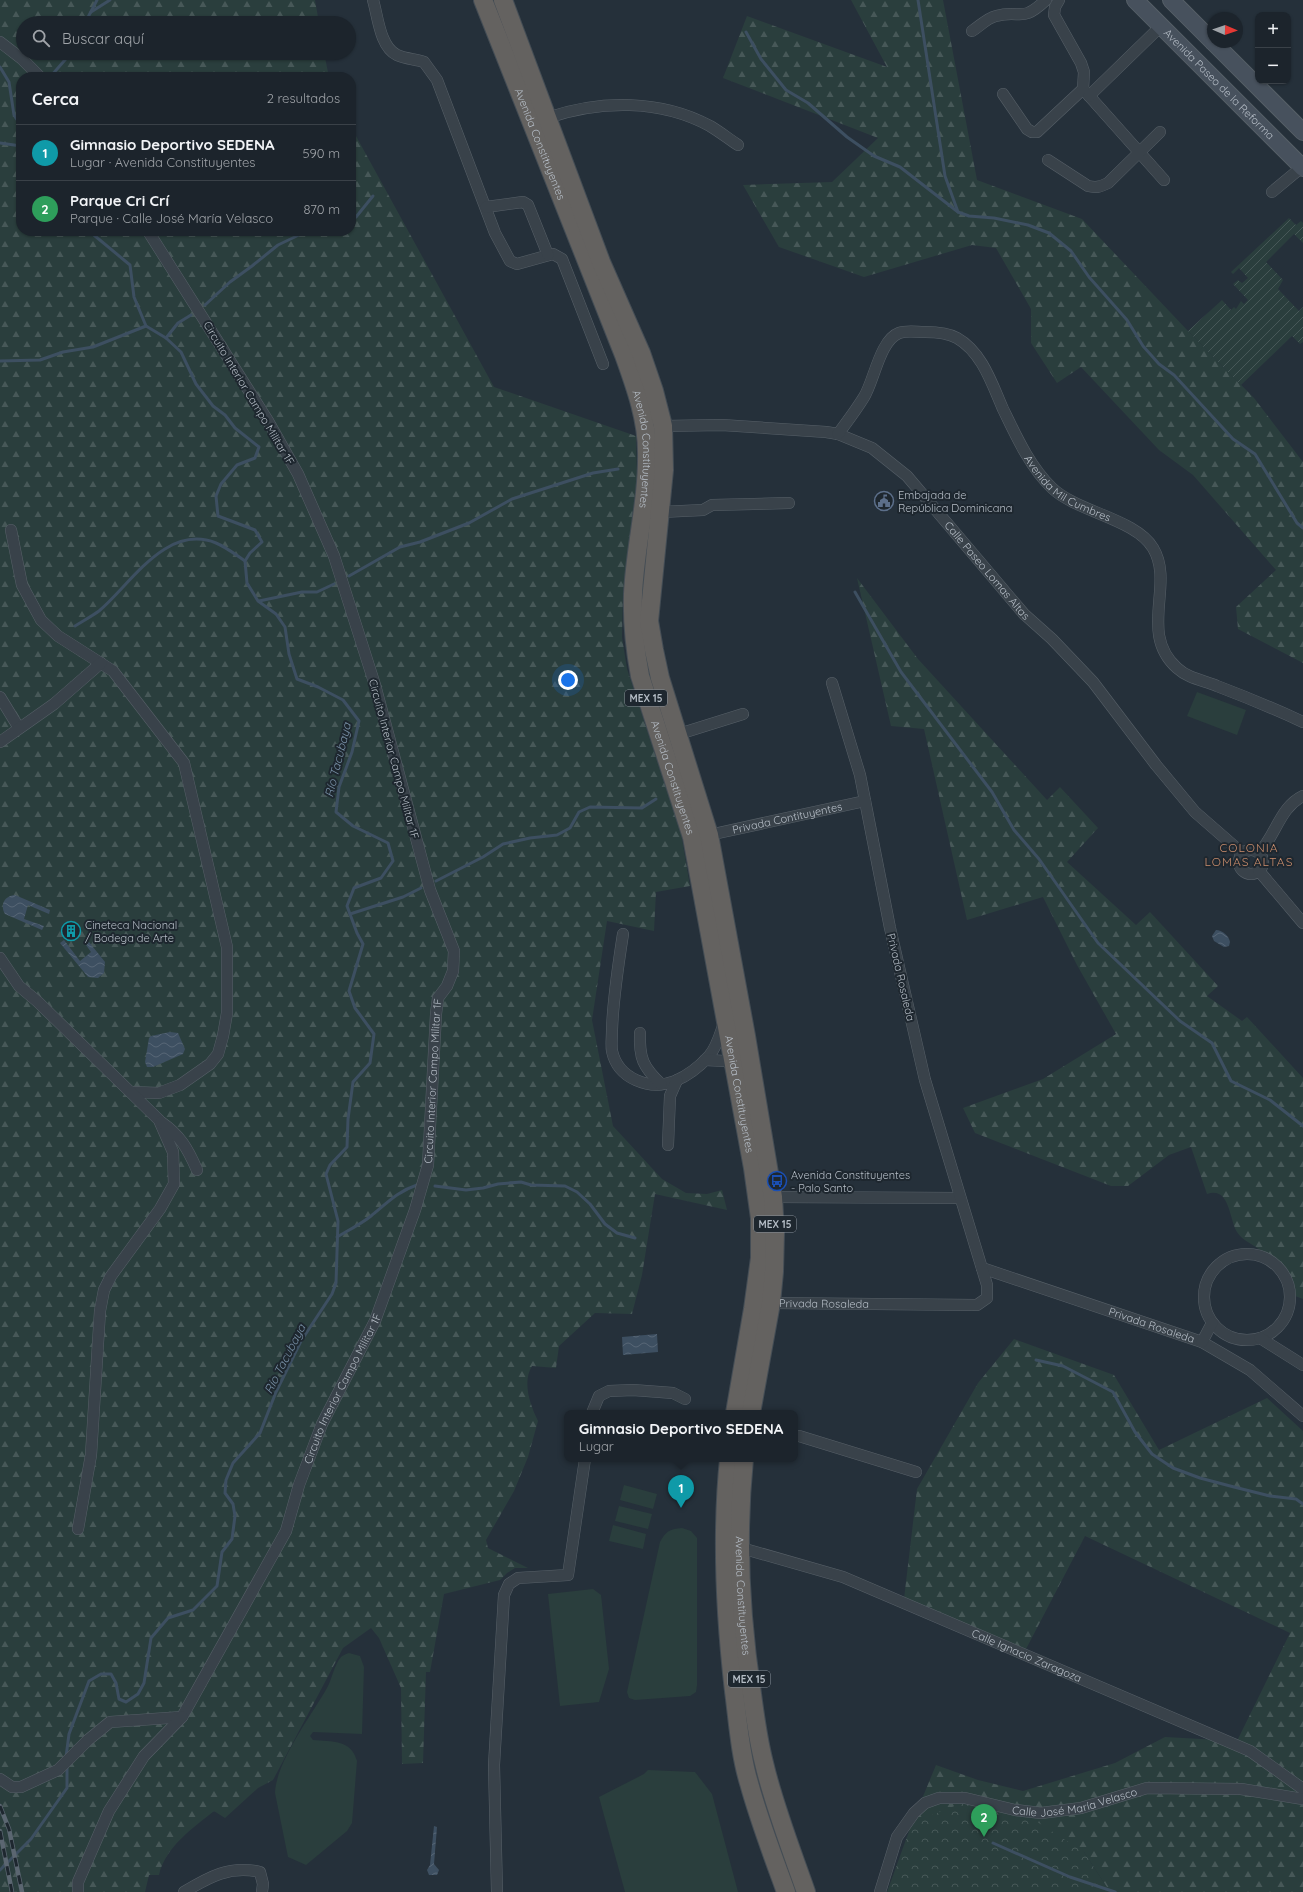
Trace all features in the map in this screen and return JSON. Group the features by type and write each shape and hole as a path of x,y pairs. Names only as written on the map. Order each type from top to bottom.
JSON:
{"highway":[{"name":"Avenida Constituyentes","path":"483,0 624,355 642,412 648,451 633,593 632,624 635,651 646,698 692,837 753,1168 761,1236 757,1281 736,1410"},
{"name":"Avenida Constituyentes","path":"503,0 601,262 641,353 654,391 663,426 664,462 661,512 650,621 654,650 660,678 709,835 746,1036 773,1197 775,1233 774,1272 771,1303 752,1410"},
{"name":"Avenida Constituyentes","path":"729,1462 724,1532 724,1575 727,1635 735,1703 743,1758 749,1783 786,1892"},
{"name":"Avenida Constituyentes","path":"744,1462 738,1548 740,1597 747,1664 762,1756 773,1796 806,1892"}],"main road":[{"name":"Avenida Paseo de la Reforma","path":"1135,0 1303,167"},
{"path":"1171,0 1207,36"},
{"path":"1219,48 1303,132"},
{"path":"1249,113 1266,94"}],"street":[{"path":"373,0 385,44 390,51 410,59 424,62 437,80 495,233 510,262 517,264 553,254 562,259 603,364"},
{"path":"972,31 985,21 997,16 1026,15 1046,0"},
{"path":"1059,0 1055,7 1054,15 1082,63 1086,92 1164,180"},
{"path":"1003,94 1027,128 1032,132 1037,132 1086,92 1161,26"},
{"path":"0,42 16,54"},
{"path":"23,60 35,72"},
{"path":"547,118 567,111 603,105 639,105 679,113 710,126 738,145"},
{"path":"1048,160 1088,186 1094,188 1108,183 1160,132"},
{"path":"1272,192 1303,167"},
{"path":"486,207 523,202 528,205 548,255"},
{"name":"Circuito Interior Campo Militar 1F","path":"78,1892 78,1882 109,1811 144,1756 182,1718 286,1531 299,1485 322,1424 374,1321 415,1210 428,1165 436,1009 438,998 447,986 453,971 454,951 430,890 375,685 334,556 317,514 298,474 268,421 151,236"},
{"name":"Avenida Mil Cumbres","path":"838,434 865,395 889,340 897,334 909,331 935,332 956,337 971,348 984,368 1022,445 1042,476 1053,489 1069,499 1135,531 1148,541 1154,549 1160,580 1158,621 1159,638 1165,654 1177,668 1196,680 1215,685 1303,722"},
{"name":"Calle Paseo Lomas Altas","path":"663,426 722,425 838,434 872,448 907,476 1024,614 1052,639 1093,682 1156,765 1195,812 1242,853"},
{"path":"661,512 703,510 712,505 789,503"},
{"path":"11,530 22,586 41,620 58,636 113,671 184,763 227,948 227,1013 224,1036 218,1054 210,1064 180,1085 159,1093 131,1092"},
{"path":"0,742 54,704 101,663"},
{"name":"Privada Rosaleda","path":"771,1303 977,1305 987,1298 987,1285 925,1080 890,928 860,775 832,683"},
{"path":"0,697 19,728"},
{"path":"678,734 743,714"},
{"path":"1258,853 1267,844 1284,812 1293,801 1303,796"},
{"name":"Privada Contituyentes","path":"709,835 865,801"},
{"path":"1249,850 1258,853 1263,862 1259,871 1250,875 1242,871 1238,862 1242,853 1249,850"},
{"path":"1259,871 1303,923"},
{"path":"623,934 612,1016 612,1051 616,1062 623,1073 645,1083 661,1084 677,1080 705,1060 715,1047 725,1018"},
{"path":"0,958 19,986 38,1002 159,1120 175,1132 190,1154 197,1170"},
{"path":"640,1033 640,1052 643,1063 649,1073 661,1084"},
{"path":"705,1060 725,1061 734,1064"},
{"path":"668,1145 670,1096 677,1080"},
{"path":"78,1529 91,1455 100,1312 104,1290 111,1276 160,1209 174,1184 173,1152 159,1120"},
{"path":"773,1197 960,1198"},
{"path":"1246,1254 1260,1256 1272,1262 1281,1271 1288,1283 1290,1296 1288,1310 1282,1322 1272,1332 1260,1338 1247,1340 1234,1338 1222,1332 1212,1323 1206,1311 1204,1298 1206,1284 1212,1272 1221,1262 1233,1256 1246,1254"},
{"name":"Privada Rosaleda","path":"982,1268 1202,1342 1250,1370 1303,1416"},
{"path":"1202,1342 1212,1323"},
{"path":"1260,1338 1303,1364"},
{"path":"593,1410 599,1396 609,1391 633,1390 673,1394 685,1399"},
{"path":"798,1436 916,1472"},
{"path":"497,1892 494,1765 504,1595 509,1584 518,1578 568,1575 585,1462"},
{"name":"Calle Ignacio Zaragoza","path":"738,1548 843,1577 1250,1751 1303,1789"},
{"path":"0,1779 12,1787 21,1788 58,1770 88,1740 110,1722 182,1718"},
{"name":"Calle José María Velasco","path":"880,1892 897,1837 914,1813 925,1804 939,1798 965,1798 1015,1810 1041,1813 1080,1808 1147,1788 1241,1789 1303,1799"},
{"path":"184,1892 218,1873 247,1869 260,1872 263,1884 262,1892"}],"green space":[{"path":"0,0 315,0 318,16 16,16 16,60 325,60 328,72 16,72 16,236 356,236 356,136 494,387 636,436 637,478 623,593 622,637 627,669 681,833 690,886 656,892 654,931 607,921 592,1020 613,1126 662,1179 686,1193 707,1194 722,1190 727,1210 655,1194 642,1275 632,1314 595,1313 559,1346 556,1368 532,1366 529,1372 527,1386 532,1408 538,1421 528,1457 514,1491 486,1540 488,1548 528,1568 515,1568 500,1580 444,1594 430,1672 426,1672 423,1763 402,1764 401,1688 379,1638 371,1628 343,1648 273,1780 258,1788 225,1818 214,1811 189,1831 167,1856 159,1875 149,1875 145,1892 0,1892"},
{"path":"851,0 943,0 977,180 1082,219 1254,398 1303,462 1303,663 1238,629 1236,607 1276,570 1193,475 1159,450 1081,367 1057,383 1031,343 1031,309 996,248 972,245 864,277 779,247 743,185 832,182 878,138 723,78 747,16 887,67"},
{"path":"1289,218 1296,225 1301,221 1303,223 1303,243 1294,234 1266,262 1283,280 1278,289 1299,311 1303,307 1303,342 1300,344 1292,336 1241,385 1188,331 1222,300 1231,310 1234,307 1236,309 1241,301 1244,304 1248,300 1233,284 1238,280 1242,283 1248,278 1239,268 1233,274 1231,272"},
{"path":"857,578 918,659 1047,800 1060,787 1098,828 1067,862 1136,925 1150,912 1218,986 1207,996 1242,1021 1247,1017 1303,1078 1303,1299 1295,1296 1289,1277 1280,1264 1238,1234 1228,1205 1224,1199 1215,1193 1207,1194 1191,1147 1169,1155 1128,1186 1111,1186 975,1133 963,1108 1043,1079 1116,1034 1077,965 1043,897 967,920 924,729 891,726"},
{"path":"1197,692 1246,710 1237,735 1187,716"},
{"path":"1014,1339 1114,1375 1159,1450 1267,1398 1303,1431 1303,1892 1110,1892 1084,1852 912,1823 936,1765 978,1780 1023,1791 1115,1763 1165,1737 1237,1741 1290,1633 1085,1536 1026,1649 904,1599 917,1489 978,1383"},
{"path":"624,1485 657,1494 653,1509 620,1500"},
{"path":"619,1506 652,1514 648,1529 615,1521"},
{"path":"613,1525 646,1534 643,1549 609,1541"},
{"path":"682,1528 691,1531 697,1538 696,1692 690,1696 635,1700 629,1698 627,1692 660,1542 664,1535 669,1531"},
{"path":"593,1589 601,1595 609,1669 599,1702 560,1706 548,1594"},
{"path":"349,1653 360,1656 364,1667 362,1734 313,1732 310,1736 313,1740 334,1742 345,1745 354,1754 357,1761 352,1823 347,1831 306,1865 288,1857 275,1793 277,1781 281,1767 295,1739 327,1688 339,1660 341,1657"},
{"path":"648,1770 695,1772 712,1794 738,1892 625,1892 599,1797 644,1774"},
{"path":"962,1803 1028,1816 1084,1852 1110,1892 887,1892 912,1823"}],"water":[{"path":"15,895 50,910 49,914 28,905 24,919 44,926 42,930 5,914 3,907 4,902 8,897"},
{"path":"1216,930 1223,932 1227,936 1230,942 1229,946 1224,947 1214,941 1212,936"},
{"path":"64,940 80,961 91,952 86,945 89,942 105,962 104,973 98,978 88,977 60,943"},
{"path":"170,1032 178,1033 185,1049 183,1054 153,1067 147,1067 145,1062 149,1038 151,1036"},
{"path":"657,1334 658,1352 623,1355 622,1337"},
{"path":"434,1826 437,1827 434,1864 439,1870 437,1875 429,1875 427,1870 430,1865"}],"waterway":[{"path":"89,16 97,0"},
{"path":"91,12 110,0"},
{"path":"918,0 945,176 958,212"},
{"path":"746,32 761,59 786,90 808,103 847,137 874,156 900,167 958,212 969,216 994,218 1028,225 1049,233 1071,251 1089,277 1127,320 1143,346 1159,364 1174,375 1233,439 1255,454 1297,523 1303,528"},
{"path":"54,72 65,60"},
{"name":"Río Tacubaya","path":"0,67 9,82 14,115 16,118"},
{"path":"0,143 16,145"},
{"path":"356,217 373,196"},
{"name":"Río Tacubaya","path":"66,1757 69,1734 89,1681 101,1674 111,1674 116,1683 119,1699 126,1702 138,1694 144,1683 151,1638 168,1618 193,1610 217,1586 222,1552 232,1539 235,1516 233,1504 225,1493 226,1480 233,1463 260,1433 276,1392 301,1341 332,1294 336,1283 338,1221 326,1174 330,1165 347,1147 348,1119 353,1082 370,1063 374,1034 355,1008 349,991 363,944 357,933 347,906 354,888 381,878 393,861 388,843 353,826 336,812 339,787 352,752 359,721 343,700 318,687 297,679 289,654 285,627 276,614 258,601 247,583 245,561 250,553 262,542 255,530 218,516 216,496 221,484 237,465 255,458 259,447 235,428 225,415 213,406 196,384 181,352 166,338 146,326 134,297 130,265 95,236"},
{"path":"205,305 230,282 278,245 297,236"},
{"path":"166,338 178,323 191,315"},
{"path":"0,361 40,360 63,352 93,347 146,326"},
{"path":"349,576 400,547 420,542 469,523 512,499 593,473 618,469"},
{"path":"75,626 99,611 151,559 165,549 181,541 198,539 216,543 245,561"},
{"path":"259,601 302,592 317,592 334,584"},
{"path":"855,592 901,672 992,792 1014,830 1039,859 1098,943 1180,1021 1212,1043 1231,1081 1270,1100 1303,1126"},
{"path":"436,881 483,857 503,844 530,838 557,835 570,828 579,812 590,807 642,808 656,799"},
{"path":"350,914 403,897 421,888"},
{"path":"435,1186 466,1190 498,1184 521,1182 531,1185 565,1186 577,1192 590,1204 605,1224 617,1233 635,1238"},
{"path":"337,1237 367,1219 398,1194 417,1185"},
{"path":"1036,1360 1063,1366 1113,1392 1135,1432 1152,1454 1173,1468 1200,1478 1234,1487 1270,1496 1296,1499 1303,1504"},
{"name":"Río Tacubaya","path":"0,1870 31,1839 67,1788 67,1764"},
{"path":"993,1843 1070,1877 1115,1892"}],"railway":[{"path":"0,1806 9,1829 22,1892"},
{"path":"0,1831 12,1892"}],"place":[{"name":"Embajada de República Dominicana","path":"884,501"},
{"name":"Cineteca Nacional / Bodega de Arte","path":"71,931"},
{"name":"Avenida Constituyentes - Palo Santo","path":"777,1181"},
{"name":"Gimnasio Deportivo SEDENA","path":"681,1508"},
{"name":"Parque Cri Crí","path":"984,1837"}],"district":[{"name":"COLONIA LOMAS ALTAS","path":"1249,855"}]}
